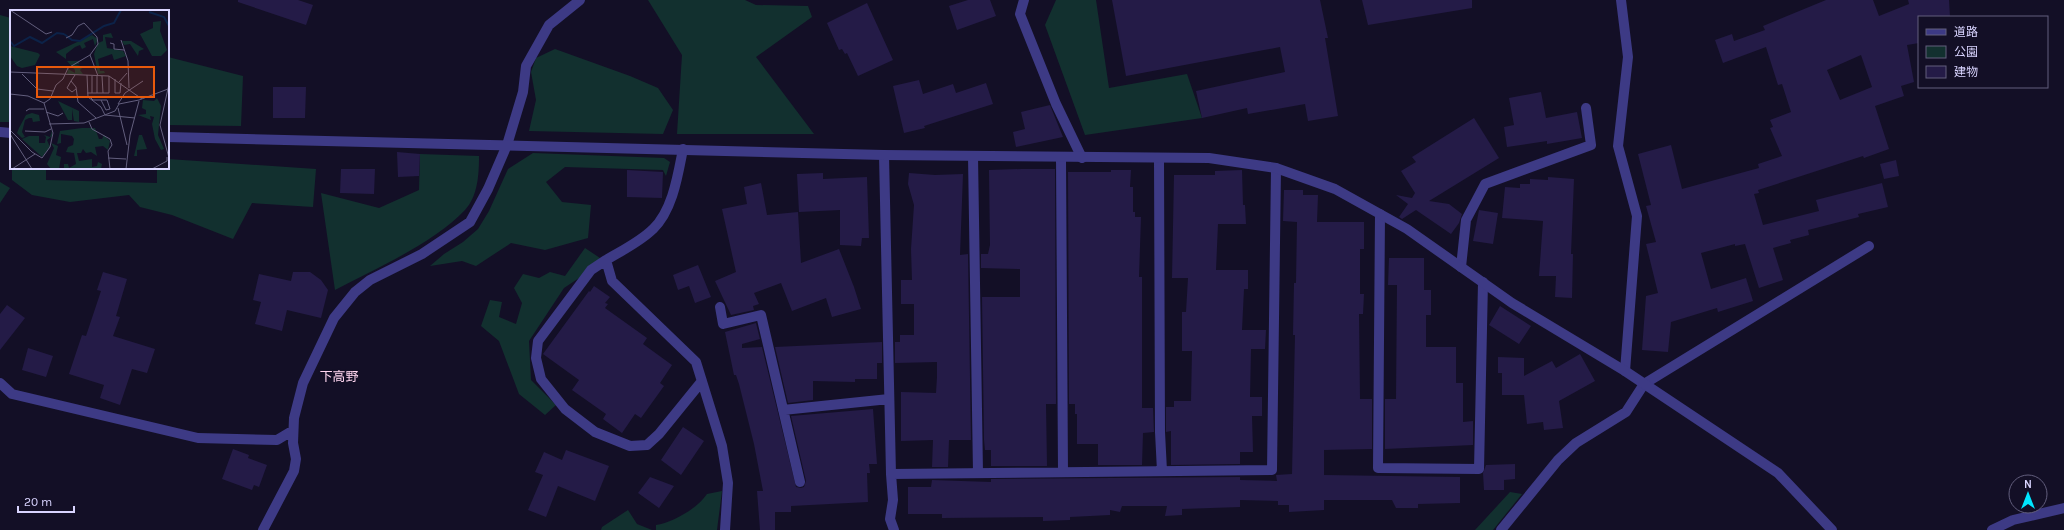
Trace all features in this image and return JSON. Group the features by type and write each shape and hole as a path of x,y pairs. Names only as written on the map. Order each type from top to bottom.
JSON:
{"street":[{"path":"263,530 294,471 296,459 292,431 303,383 334,318 341,307 355,292 370,280 422,254 470,222 488,189 507,144 523,92 526,66 549,24 580,0"},
{"path":"1024,0 1020,14 1056,104 1082,158"},
{"path":"1621,0 1628,57 1618,146 1637,216 1625,371"},
{"path":"1461,267 1466,220 1485,184 1591,145 1586,108"},
{"path":"169,137 507,144 884,155 1061,158 1209,158 1276,168 1335,189 1407,229 1512,303 1625,371 1778,473 1832,530"},
{"path":"683,149 676,185 667,208 653,228 591,270 538,341 536,358 541,379 565,409 595,432 630,446 647,445 659,434 702,381"},
{"path":"884,155 889,399 893,500 890,519 894,530"},
{"path":"973,156 978,473"},
{"path":"1061,158 1063,472"},
{"path":"1159,158 1160,432 1162,471"},
{"path":"891,474 1272,470 1276,168"},
{"path":"1380,214 1378,468 1479,469 1482,282"},
{"path":"1501,530 1558,460 1576,443 1626,412 1644,384 1868,246"},
{"path":"606,260 612,281 696,362 722,446 728,483 725,530"},
{"path":"720,307 724,324 761,315 800,482"},
{"path":"0,383 12,394 198,438 277,440 292,431"},
{"path":"783,410 889,399"},
{"path":"1992,530 2013,520 2064,508"}],"green space":[{"path":"648,0 745,0 756,5 808,6 812,17 756,57 814,134 677,134 682,55"},
{"path":"1056,0 1096,0 1109,88 1187,74 1202,118 1085,135 1045,25"},
{"path":"0,15 10,18 10,122 0,122"},
{"path":"555,49 630,76 658,88 673,110 663,134 529,131 536,100 531,72 536,58"},
{"path":"169,57 243,76 241,126 169,125"},
{"path":"533,153 664,158 670,162 666,176 663,170 565,167 546,182 562,202 591,205 588,238 545,250 511,243 476,266 462,261 430,266 478,229 489,211 508,169"},
{"path":"420,154 479,156 477,184 473,198 465,210 452,222 421,244 335,290 321,193 379,208 419,190"},
{"path":"169,159 316,169 313,207 252,203 233,239 172,215 140,207 129,195 70,202 32,195 12,180 12,169 46,169 46,180 157,183 157,169 169,169"},
{"path":"0,182 10,188 0,203"},
{"path":"585,248 600,258 591,270 564,288 529,341 531,380 556,405 545,415 519,394 499,341 481,326 490,300 502,302 499,317 516,324 522,303 514,288 523,274 539,278 550,272 565,276"},
{"path":"722,491 717,530 656,530 656,525 662,524 684,514 707,494"},
{"path":"1510,492 1522,494 1493,530 1475,530"},
{"path":"628,510 637,524 652,530 601,530 602,527"}],"building":[{"path":"238,0 298,0 313,5 306,25 238,2"},
{"path":"968,0 990,0 996,16 957,30 949,6"},
{"path":"1112,0 1320,0 1328,38 1325,38 1338,116 1308,121 1305,104 1248,114 1247,108 1202,118 1196,91 1285,72 1280,47 1126,76"},
{"path":"1362,0 1472,0 1472,8 1368,25"},
{"path":"1826,0 1873,0 1879,16 1909,4 1908,0 1949,0 1950,16 1918,16 1918,43 1907,45 1914,82 1901,86 1904,96 1875,106 1889,149 1758,190 1759,193 1754,194 1763,225 1819,211 1816,200 1882,183 1888,207 1858,214 1859,217 1808,230 1809,235 1790,240 1791,243 1773,248 1783,280 1759,288 1745,244 1735,246 1735,244 1701,253 1711,289 1746,278 1753,301 1718,312 1717,308 1671,322 1668,352 1642,350 1646,296 1658,293 1646,244 1656,242 1646,206 1651,205 1638,154 1671,145 1682,189 1759,168 1758,164 1782,156 1770,128 1773,127 1770,120 1791,112 1782,84 1778,85 1766,47 1723,63 1715,40 1732,34 1734,41 1765,30 1763,26","holes":["1861,55 1872,87 1840,100 1827,70"]},
{"path":"867,3 893,60 858,76 847,53 845,54 842,49 839,50 827,23"},
{"path":"919,80 923,94 953,84 956,93 986,83 993,104 924,126 925,128 904,133 893,86"},
{"path":"273,87 306,87 305,118 273,118"},
{"path":"1541,92 1546,118 1577,112 1582,138 1547,144 1547,141 1507,147 1504,127 1514,125 1509,98"},
{"path":"1050,105 1063,137 1016,147 1013,132 1025,129 1021,112"},
{"path":"1474,118 1499,158 1429,201 1449,204 1462,214 1459,223 1451,234 1416,210 1402,219 1399,217 1408,204 1396,195 1412,198 1415,193 1401,171 1416,162 1412,157"},
{"path":"397,152 420,154 419,176 398,177"},
{"path":"1896,160 1899,176 1884,179 1880,164"},
{"path":"341,169 375,169 374,194 340,193"},
{"path":"1055,169 1056,404 1046,404 1047,466 991,466 991,450 985,450 984,440 982,297 1020,297 1020,269 981,268 981,254 988,254 990,245 989,170"},
{"path":"627,170 663,172 662,198 627,197"},
{"path":"1111,170 1131,170 1130,187 1133,187 1133,212 1135,212 1135,217 1141,217 1139,277 1142,277 1142,408 1153,408 1154,432 1143,433 1142,465 1098,465 1098,444 1077,444 1077,414 1075,414 1075,404 1069,404 1068,172 1111,172"},
{"path":"1242,170 1243,205 1245,205 1246,224 1218,224 1216,270 1248,270 1248,289 1244,289 1242,330 1266,330 1265,349 1251,349 1250,397 1262,397 1262,416 1252,416 1253,452 1240,452 1240,464 1171,465 1171,431 1166,432 1166,407 1174,407 1174,401 1191,401 1192,351 1182,351 1182,312 1186,312 1188,278 1172,278 1174,175 1215,175 1215,171"},
{"path":"823,173 823,179 867,177 869,238 862,238 861,246 840,245 840,210 799,212 797,174"},
{"path":"909,173 935,175 963,174 960,255 968,254 971,440 949,440 948,467 932,467 933,440 901,441 901,392 936,393 937,377 937,362 895,363 895,342 900,342 900,335 914,335 914,304 901,304 901,280 912,280 911,249 914,205 908,184"},
{"path":"1548,177 1574,179 1571,254 1573,254 1572,298 1555,297 1556,276 1539,276 1543,221 1502,218 1505,187 1520,188 1520,184 1530,184 1530,179 1548,180"},
{"path":"761,183 767,215 798,212 801,263 839,249 861,309 832,317 826,298 792,311 781,283 754,293 759,304 753,306 754,310 731,315 715,281 736,272 722,209 747,204 744,187"},
{"path":"1284,190 1303,190 1303,195 1318,195 1317,222 1364,222 1364,249 1360,249 1360,294 1364,294 1363,314 1359,314 1360,399 1372,399 1372,449 1324,450 1324,475 1460,477 1460,503 1418,504 1418,508 1396,508 1392,500 1324,500 1324,510 1289,512 1289,505 1278,505 1278,501 1240,500 1240,507 1182,509 1182,515 1165,516 1167,506 1122,506 1120,512 1110,510 1110,515 1070,517 1070,520 1043,521 1043,517 942,518 942,514 908,514 908,487 931,487 932,480 991,482 991,479 1240,477 1240,480 1277,481 1276,475 1292,474 1295,335 1293,335 1294,283 1296,283 1297,222 1283,221"},
{"path":"1479,210 1498,213 1493,244 1473,241"},
{"path":"1389,258 1424,258 1424,290 1431,290 1431,315 1426,315 1426,347 1456,347 1456,383 1463,383 1463,422 1473,421 1473,445 1385,449 1385,399 1396,399 1397,285 1388,285"},
{"path":"698,265 711,297 695,303 689,286 678,290 673,275"},
{"path":"103,272 127,279 116,316 120,317 113,336 155,349 147,373 132,369 120,405 100,398 104,385 69,374 82,335 86,336 101,291 97,290"},
{"path":"293,272 310,272 321,280 328,290 321,318 287,310 282,331 255,324 261,302 253,300 259,274 291,281"},
{"path":"594,286 610,297 605,303 608,304 605,308 647,338 643,344 672,365 660,383 664,386 641,418 635,414 622,433 603,419 606,414 572,390 579,380 543,354"},
{"path":"7,305 25,318 0,350 0,314"},
{"path":"1500,306 1531,326 1519,344 1489,325"},
{"path":"756,323 760,339 742,344 742,348 762,347 796,487 804,487 806,481 791,416 873,409 877,464 869,464 870,473 867,473 868,502 791,506 791,512 775,512 775,530 760,530 757,491 763,491 754,444 739,384 736,375 734,375 725,332"},
{"path":"882,342 882,363 877,363 877,379 855,379 855,382 813,381 813,400 788,403 775,347"},
{"path":"28,348 53,356 46,377 22,370"},
{"path":"1580,354 1595,381 1559,401 1563,428 1544,430 1543,422 1527,424 1524,395 1502,395 1502,373 1498,373 1498,357 1524,358 1524,376 1552,361 1556,368"},
{"path":"683,427 704,441 681,475 661,460"},
{"path":"233,449 249,455 248,458 267,465 259,487 254,485 252,490 222,479"},
{"path":"566,450 609,466 595,501 558,486 546,517 528,510 543,475 535,472 544,452 562,460"},
{"path":"1515,464 1515,479 1504,480 1504,490 1484,490 1483,473 1486,465"},
{"path":"650,477 674,486 659,508 638,493"}],"district":[{"name":"下高野","path":"339,376"}]}
